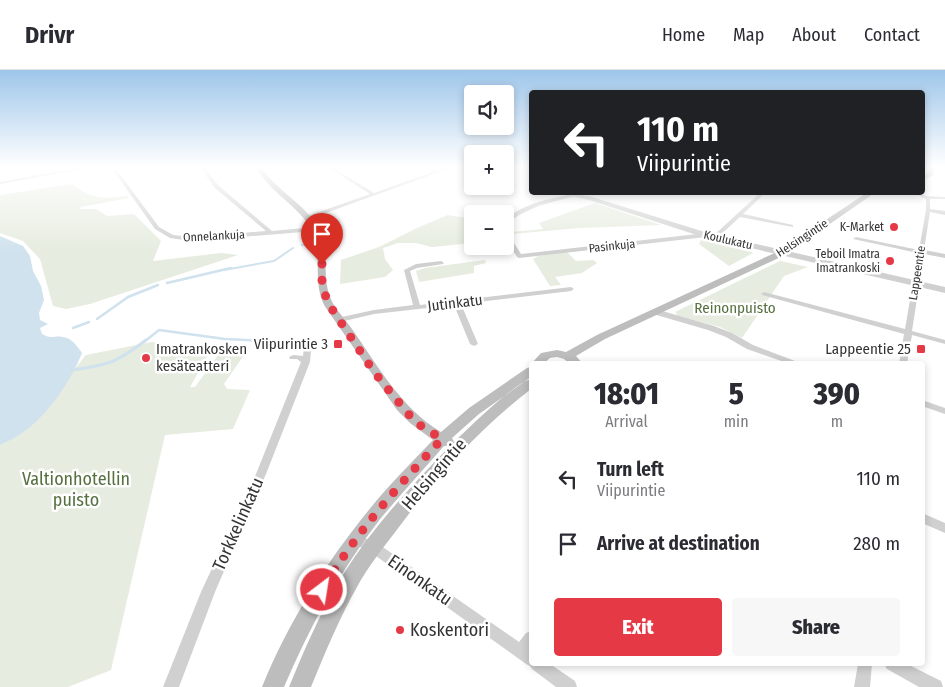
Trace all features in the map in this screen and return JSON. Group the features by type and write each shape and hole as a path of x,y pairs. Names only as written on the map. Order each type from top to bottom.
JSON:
{"main road":[{"path":"280,195 307,218 315,229 321,254 324,295 374,372 415,422 456,446"},
{"name":"Helsingintie","path":"540,361 546,355 557,354 567,356 601,337 782,253 868,195"},
{"path":"567,356 573,361"},
{"name":"Helsingintie","path":"300,687 319,642 347,587 364,543 404,480 442,439 474,411 529,370"},
{"name":"Helsingintie","path":"273,687 304,621 332,574 426,480 456,446 529,384"}],"street":[{"name":"Onnelankuja","path":"133,195 156,228 166,235 191,239 315,229"},
{"path":"227,195 271,233"},
{"path":"307,218 334,210 371,195"},
{"path":"514,216 573,195"},
{"name":"Koulukatu","path":"573,195 590,198 706,235 945,290"},
{"path":"715,237 761,195"},
{"path":"921,195 945,198"},
{"name":"Lappeentie","path":"904,361 928,210 926,197"},
{"path":"928,210 945,213"},
{"path":"740,215 791,226"},
{"name":"Pasinkuja","path":"514,248 519,256 706,235"},
{"path":"856,239 945,256"},
{"path":"417,308 408,270 416,266 441,263"},
{"name":"Jutinkatu","path":"340,320 374,312 571,290"},
{"path":"764,294 945,342"},
{"path":"457,303 474,344"},
{"path":"656,312 711,328 750,347 790,361"},
{"name":"Torkkelinkatu","path":"173,687 208,592 261,474 306,362 307,350"},
{"path":"294,357 299,357 306,362"},
{"path":"925,404 945,411"},
{"path":"925,519 945,528"},
{"name":"Einonkatu","path":"364,543 526,655"},
{"path":"541,666 569,687"},
{"path":"862,687 865,666"},
{"path":"896,666 935,687"}],"green space":[{"path":"0,195 90,195 111,198 128,196 128,198 81,207 80,209 96,209 107,216 134,214 161,241 153,261 221,253 238,255 90,304 66,309 53,306 40,259 23,241 0,233"},
{"path":"595,203 661,225 579,228 514,234 514,232 543,229 539,223"},
{"path":"448,215 464,218 464,244 432,247 416,243 398,243 383,248 385,259 393,270 385,277 340,284 341,260 379,247"},
{"path":"701,240 745,248 753,253 729,266 699,244"},
{"path":"567,252 576,261 593,260 597,263 582,273 555,277 561,285 550,286 533,259 538,256"},
{"path":"485,260 486,263 474,266 474,273 419,282 416,271 425,268"},
{"name":"Reinonpuisto","path":"780,261 808,267 784,276 742,338 720,327 678,316 675,312"},
{"name":"Valtionhotellin puisto","path":"152,342 210,352 190,387 195,387 219,354 244,355 224,384 227,389 250,390 233,429 165,435 111,670 68,687 0,687 0,445 24,432 86,355"}],"water":[{"path":"0,236 23,246 30,256 33,271 41,286 44,300 39,313 40,320 48,324 40,328 42,334 49,337 69,339 82,353 72,374 42,416 24,432 0,445"}],"waterway":[{"path":"302,245 309,243"},
{"path":"224,270 274,261 293,248"},
{"path":"167,283 231,268"},
{"path":"97,319 128,297 158,285"},
{"path":"73,328 89,322"},
{"path":"144,342 159,330 225,339 267,341 254,340"},
{"path":"72,370 111,362 127,354 146,340"}],"place":[{"name":"K-Market","path":"894,227"},
{"name":"Teboil Imatra Imatrankoski","path":"890,261"},
{"name":"Viipurintie 3","path":"338,344"},
{"name":"Lappeentie 25","path":"921,349"},
{"name":"Imatrankosken kesäteatteri","path":"146,358"},
{"name":"Koskentori","path":"400,630"}],"route":[{"path":"322,264 324,295 374,372 415,422 442,439 355,539 322,590"}]}
